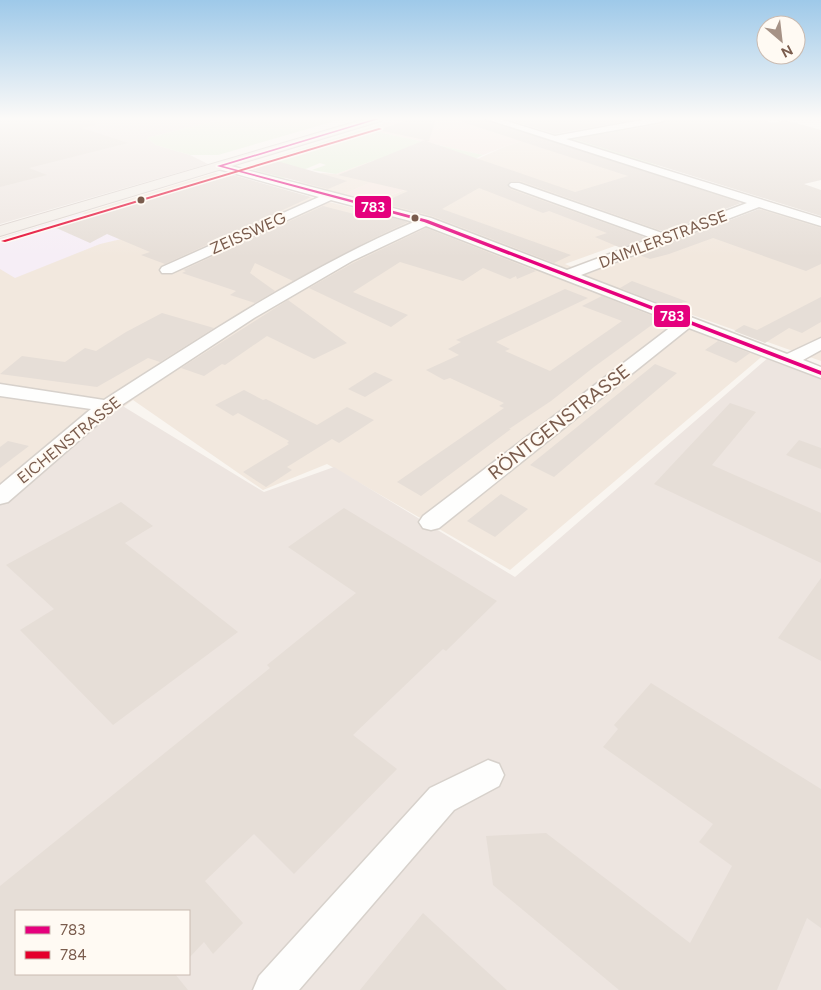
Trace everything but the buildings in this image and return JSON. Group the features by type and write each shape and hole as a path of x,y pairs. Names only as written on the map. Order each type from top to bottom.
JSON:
{"main road":[{"path":"0,231 218,166"}],"street":[{"path":"641,165 821,222"},
{"path":"218,166 329,197 426,221 821,373"},
{"path":"515,185 664,238"},
{"name":"ZEISSWEG","path":"167,270 329,197"},
{"name":"DAIMLERSTRASSE","path":"566,276 760,202"},
{"name":"EICHENSTRASSE","path":"0,497 107,406 248,315 348,258 426,221"},
{"name":"RÖNTGENSTRASSE","path":"430,522 687,322"},
{"path":"789,360 821,343"},
{"path":"0,390 107,406"},
{"path":"274,990 442,799 488,775"}],"shaded area":[{"path":"0,165 204,165 0,224"},
{"path":"361,165 398,165 442,175 374,202 342,195 371,182 336,174"},
{"path":"464,165 628,165 739,201 565,264 588,274 655,246 763,209 821,226 821,361 642,297 766,353 510,570 327,464 263,490 133,400 0,498 0,238 215,173 357,209"},
{"path":"322,173 372,182 342,195 295,184"},
{"path":"82,213 130,237 100,244 15,278 0,269 0,239"},
{"path":"769,357 821,377 821,990 0,990 0,495 116,402 264,492 334,467 515,577"}],"green space":[{"path":"249,165 315,165 279,180 246,166"},
{"path":"325,165 361,165 336,174 312,170"},
{"path":"398,165 462,165 442,175"}],"transit line":[{"name":"784","path":"3,241 258,165"},
{"name":"783","path":"219,166 426,221 821,373"}]}
